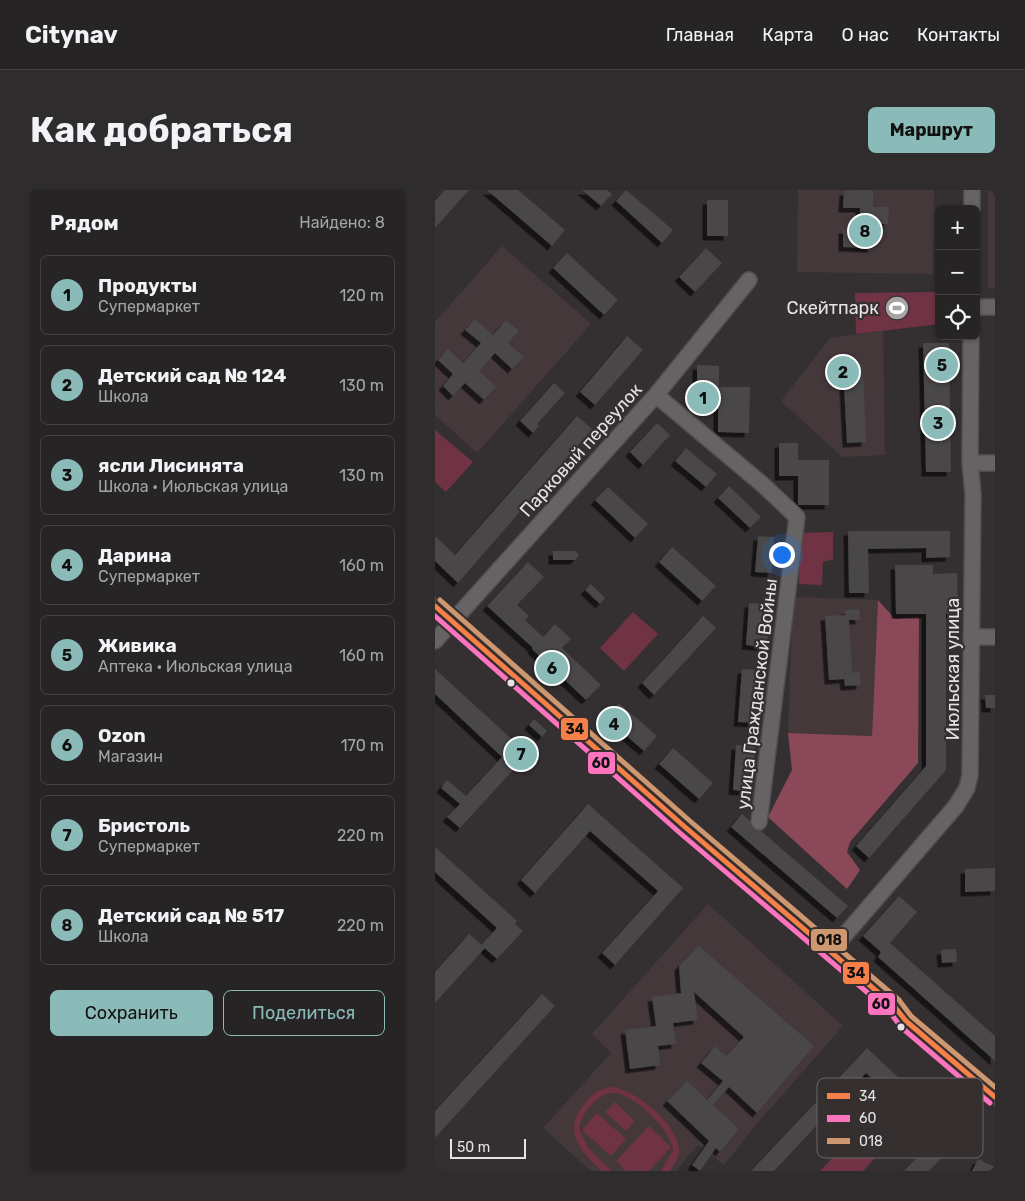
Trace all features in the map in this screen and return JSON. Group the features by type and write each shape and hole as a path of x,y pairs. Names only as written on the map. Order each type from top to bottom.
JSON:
{"street":[{"path":"972,190 972,205"},
{"name":"Парковый переулок","path":"435,641 656,395 749,280"},
{"path":"980,307 995,307"},
{"name":"Июльская улица","path":"831,951 956,806 967,788 972,763 973,494 971,463 971,340"},
{"name":"улица Гражданской Войны","path":"656,395 762,484 797,517 759,822"},
{"path":"971,463 995,463"},
{"path":"435,606 677,820 831,951 893,1006 905,1021 972,1078"},
{"path":"971,637 995,637"},
{"path":"983,1088 995,1098"}],"shaded area":[{"path":"798,190 934,190 933,274 797,272"},
{"path":"988,190 995,190 995,288 988,288"},
{"path":"502,246 591,324 477,453 435,415 435,322"},
{"name":"Скейтпарк","path":"935,292 935,324 856,334 855,293"},
{"path":"883,331 885,455 842,457 781,401 830,338"},
{"path":"435,430 473,462 446,492 435,482"},
{"path":"833,532 833,559 823,562 822,585 799,584 800,533"},
{"path":"793,597 878,600 872,736 788,733"},
{"path":"878,600 895,619 919,617 918,763 850,842 847,852 860,870 847,889 768,817 792,770 788,733 872,736"},
{"path":"633,612 658,634 624,671 600,648"},
{"path":"708,904 843,1026 760,1120 724,1165 698,1145 676,1171 591,1171 543,1128 611,1053 592,1034"},
{"path":"611,1087 621,1089 643,1101 664,1119 672,1130 679,1150 675,1164 670,1171 661,1171 673,1150 666,1133 641,1106 623,1095 615,1093 599,1098 591,1105 580,1122 579,1129 589,1149 612,1171 602,1171 582,1149 575,1133 574,1124 577,1115 586,1102 598,1091"},
{"path":"615,1102 635,1121 626,1131 605,1112"},
{"path":"597,1113 626,1139 611,1156 582,1130"},
{"path":"649,1126 671,1147 649,1171 626,1171 616,1161"},
{"path":"832,1158 875,1158 863,1171 820,1171"}],"building":[{"path":"445,190 469,190 435,228 435,201"},
{"path":"487,190 518,190 565,230 552,246"},
{"path":"582,190 607,190 612,194 601,206"},
{"path":"626,190 673,230 662,243 616,201"},
{"path":"873,190 873,207 889,207 888,224 873,224 872,248 843,247 843,229 860,230 860,208 843,208 844,191"},
{"path":"707,200 728,200 728,236 707,236"},
{"path":"706,248 722,263 695,292 679,277"},
{"path":"567,253 618,300 604,315 553,268"},
{"path":"475,319 493,335 506,320 519,331 508,343 524,357 512,369 495,353 479,371 496,387 484,400 465,383 453,396 443,386 453,374 438,360 448,349 463,363 481,343 465,330"},
{"path":"627,336 643,350 595,405 580,392"},
{"path":"923,343 949,343 951,472 926,472"},
{"path":"863,364 866,442 847,443 843,365"},
{"path":"697,365 719,366 719,387 750,387 749,433 718,432 718,407 697,407"},
{"path":"554,383 565,393 537,424 539,426 533,433 520,421"},
{"path":"577,416 592,429 458,583 435,561 435,536 455,555"},
{"path":"657,423 670,435 643,465 630,452"},
{"path":"779,443 798,443 798,460 829,460 829,505 798,505 798,476 779,476"},
{"path":"686,448 717,474 706,487 675,461"},
{"path":"729,486 761,517 750,528 718,498"},
{"path":"608,487 648,524 635,538 595,500"},
{"path":"848,531 950,531 950,557 926,558 926,548 868,549 869,593 849,593"},
{"path":"758,536 774,537 772,573 755,572"},
{"path":"672,547 716,586 702,601 659,562"},
{"path":"553,551 575,551 579,555 575,560 553,560"},
{"path":"528,562 544,577 517,605 529,616 525,620 543,637 555,624 571,639 562,648 601,685 586,700 487,606"},
{"path":"895,565 933,565 933,574 957,573 958,613 946,614 946,770 869,858 856,846 926,766 926,614 896,614"},
{"path":"591,584 605,598 600,604 585,590"},
{"path":"749,603 770,604 767,647 746,645"},
{"path":"859,609 860,620 849,620 852,673 860,672 861,685 845,686 844,679 829,680 825,616 845,615 845,610"},
{"path":"703,616 716,628 654,695 642,683"},
{"path":"435,669 528,754 460,828 447,817 460,804 441,788 447,780 466,796 502,757 435,694"},
{"path":"742,669 763,670 759,723 738,722"},
{"path":"985,695 995,695 995,708 986,708"},
{"path":"619,703 657,736 644,751 606,718"},
{"path":"534,719 547,731 542,737 529,725"},
{"path":"736,745 755,746 752,792 733,790"},
{"path":"673,748 713,783 699,799 659,764"},
{"path":"588,804 683,888 615,965 602,953 658,891 590,831 535,893 521,880"},
{"path":"742,814 750,821 753,829 761,831 848,906 837,918 731,827"},
{"path":"435,847 517,921 515,924 523,931 497,959 481,945 497,928 435,872"},
{"path":"995,868 995,891 965,892 965,869"},
{"path":"899,896 917,912 890,943 995,1036 995,1061 878,957 881,952 863,936"},
{"path":"469,934 485,948 435,1003 435,972"},
{"path":"699,946 814,1046 757,1113 729,1087 713,1105 739,1129 720,1152 716,1148 700,1171 692,1165 709,1141 667,1101 687,1081 707,1100 723,1081 701,1063 715,1046 726,1056 744,1037 694,992 698,1020 673,1023 676,1044 658,1046 660,1065 630,1069 625,1030 656,1026 652,997 681,993 679,966"},
{"path":"956,949 957,962 942,963 941,950"},
{"path":"542,994 555,1006 435,1138 435,1111"},
{"path":"867,1048 899,1078 871,1078 866,1073 861,1078 839,1078"},
{"path":"817,1101 817,1125 774,1171 751,1171"},
{"path":"916,1158 942,1158 929,1171 904,1171"},
{"path":"978,1159 995,1167 995,1171 972,1171"}],"transit line":[{"name":"018","path":"440,600 690,821 899,1000 911,1016 995,1087"},
{"name":"34","path":"435,606 685,827 894,1006 906,1021 973,1078"},
{"name":"60","path":"435,616 680,833 889,1011 901,1027 961,1078"},
{"name":"34","path":"983,1087 995,1097"},
{"name":"60","path":"983,1097 990,1103"}],"place":[{"name":"Детский сад № 517","path":"865,231"},
{"name":"Скейтпарк","path":"897,308"},
{"name":"Живика","path":"942,365"},
{"name":"Детский сад № 124","path":"843,372"},
{"name":"Продукты","path":"703,398"},
{"name":"ясли Лисинята","path":"938,423"},
{"name":"Ozon","path":"552,668"},
{"name":"Дарина","path":"614,724"},
{"name":"Бристоль","path":"521,754"}]}
